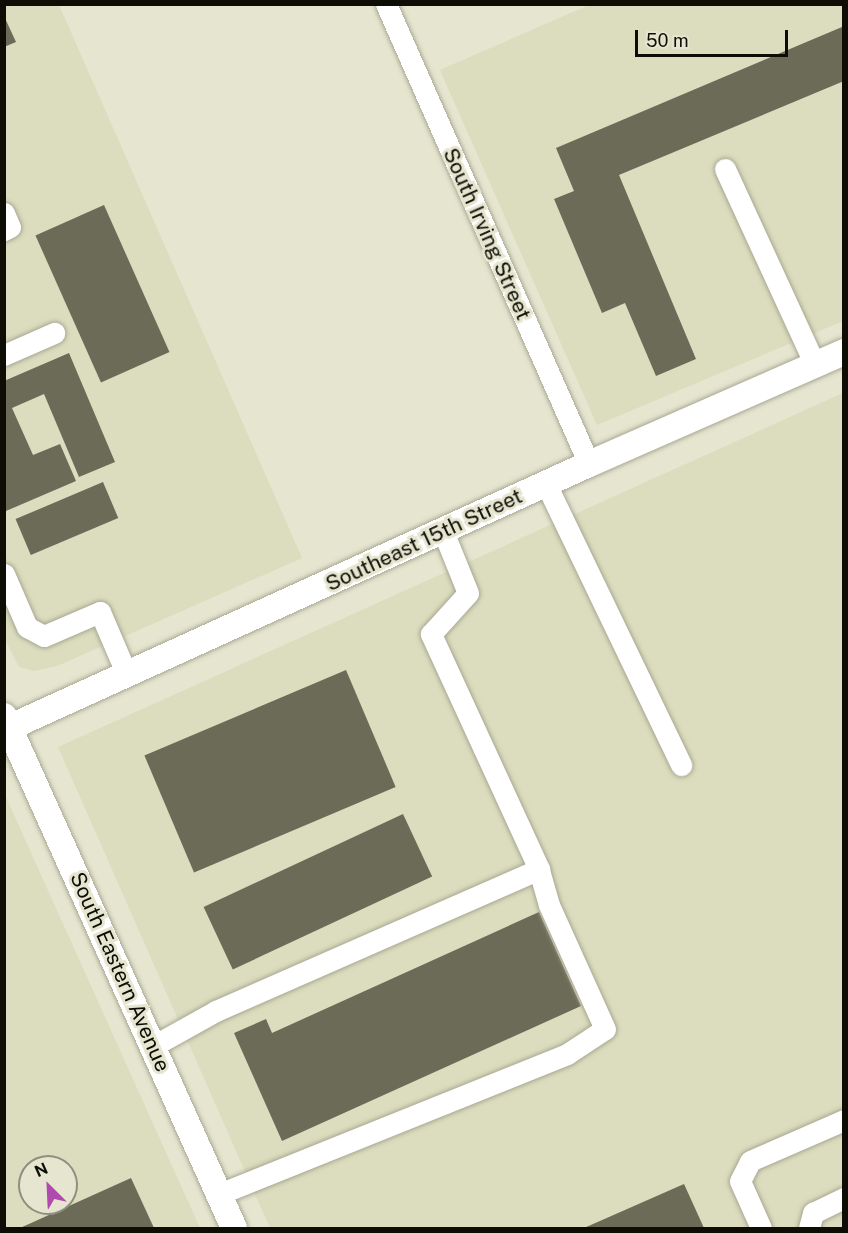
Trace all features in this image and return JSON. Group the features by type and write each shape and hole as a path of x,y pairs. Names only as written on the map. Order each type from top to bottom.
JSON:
{"main road":[{"name":"Southeast 15th Street","path":"6,724 127,675 589,464 843,352"},
{"name":"South Eastern Avenue","path":"6,724 234,1228"}],"street":[{"name":"South Irving Street","path":"386,4 589,464"},
{"path":"725,169 815,365"},
{"path":"4,213 10,227 4,230"},
{"path":"4,355 54,333"},
{"path":"546,484 681,765"},
{"path":"219,1194 567,1054 605,1029 549,905 539,869 431,633 468,593 443,531"},
{"path":"4,574 27,627 44,636 100,612 127,675"},
{"path":"153,1046 216,1011 539,869"},
{"path":"761,1228 740,1181 750,1161 843,1120"},
{"path":"809,1228 813,1213 843,1198"}],"shaded area":[{"path":"5,5 59,5 302,558 57,666 34,671 19,667 5,639"},
{"path":"589,5 843,5 843,321 597,425 440,70"},
{"path":"843,393 843,1228 270,1228 58,747"},
{"path":"5,795 200,1228 5,1228"}],"building":[{"path":"4,16 16,42 4,47"},
{"path":"842,27 844,81 619,175 696,359 656,376 625,303 602,313 554,199 574,191 556,148"},
{"path":"104,205 169,352 101,383 35,236"},
{"path":"69,353 115,462 79,477 44,394 12,408 33,455 60,444 76,481 6,511 4,381"},
{"path":"103,482 118,518 31,555 16,519"},
{"path":"346,670 396,787 194,872 144,756"},
{"path":"403,814 432,877 233,970 204,907"},
{"path":"539,912 581,1006 282,1141 234,1033 266,1019 272,1033"},
{"path":"131,1178 154,1228 20,1228 49,1215 78,1215 78,1202"},
{"path":"684,1184 704,1228 584,1228"}]}
